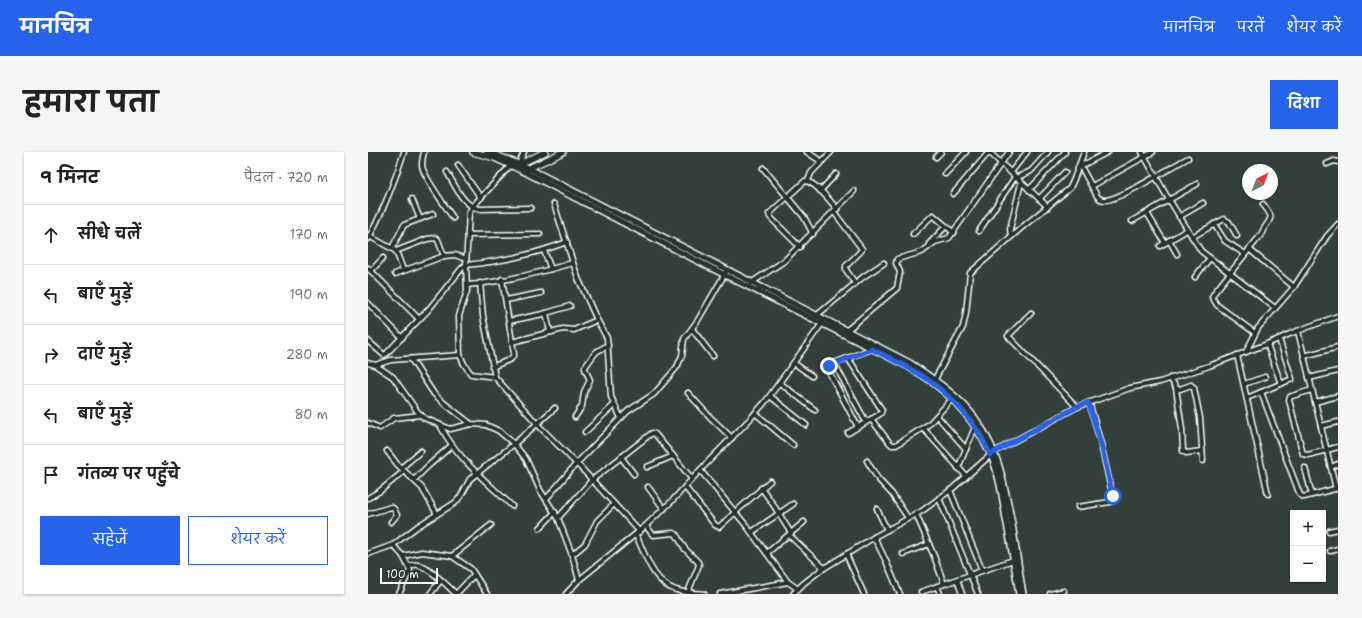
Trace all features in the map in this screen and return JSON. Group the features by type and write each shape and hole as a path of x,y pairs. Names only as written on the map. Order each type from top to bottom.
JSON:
{"highway":[{"path":"473,152 526,169 563,152"},
{"path":"488,152 515,165 545,152"}],"main road":[{"path":"526,169 909,367 931,381 952,399 975,427 992,454 1001,487 1019,594"},
{"path":"726,272 816,316 823,322 846,331 910,363 935,379 951,392 966,408 981,428 992,454 1000,468 1005,487 1024,594"}],"street":[{"path":"402,270 396,251 369,237 391,193 404,152"},
{"path":"424,152 422,165 423,170 453,218"},
{"path":"495,377 471,374 460,355 459,316 467,291 466,258 468,215 472,207 515,165 524,152"},
{"path":"807,152 822,162"},
{"path":"808,181 811,173 831,152"},
{"path":"936,157 941,152"},
{"path":"945,174 966,152"},
{"path":"953,194 989,152 1048,207"},
{"path":"846,331 897,288 900,274 896,263 897,259 922,252 935,242 948,239 954,233 1009,152"},
{"path":"1011,172 1027,152"},
{"path":"979,231 1016,178 1031,171 1048,152"},
{"path":"1029,190 1065,152"},
{"path":"935,379 963,327 970,273 1011,236 1070,188 1081,165 1084,152"},
{"path":"1081,165 1108,152"},
{"path":"1142,152 1179,217 1201,251 1275,308"},
{"path":"1092,186 1153,152"},
{"path":"1081,165 1099,198 1105,200 1122,194 1188,158"},
{"path":"1327,164 1334,161 1338,162"},
{"path":"458,165 481,198"},
{"path":"763,168 804,217 813,234"},
{"path":"447,172 468,205 472,207 480,209 531,208"},
{"path":"1039,199 1064,172"},
{"path":"820,191 836,174"},
{"path":"808,181 820,191 836,211 862,249 861,252 846,266 846,270 855,283"},
{"path":"800,247 769,216 787,196 803,182 808,181"},
{"path":"1011,236 1010,229 1021,182"},
{"path":"1132,222 1197,184"},
{"path":"751,283 778,266 800,247 854,191"},
{"path":"412,199 420,219"},
{"path":"1179,217 1203,203"},
{"path":"554,204 567,242 572,263 597,320 607,338 611,396 621,418"},
{"path":"1255,333 1212,299 1214,293 1271,220 1270,215 1263,204"},
{"path":"1147,213 1178,254"},
{"path":"392,248 403,226 407,223 433,214"},
{"path":"913,234 932,215 954,233"},
{"path":"1192,237 1226,219 1237,236"},
{"path":"1214,224 1226,241 1245,254"},
{"path":"1246,352 1255,333 1294,286 1327,236 1338,224"},
{"path":"922,252 946,226"},
{"path":"1160,246 1187,230"},
{"path":"468,235 540,234"},
{"path":"396,251 427,239 436,238 444,256"},
{"path":"368,341 380,353 385,355 402,338 466,265 507,260 544,251 567,242"},
{"path":"1249,249 1294,286"},
{"path":"544,251 551,269"},
{"path":"395,274 402,270 444,256 455,255 466,258"},
{"path":"383,258 369,270 419,319"},
{"path":"1195,277 1210,258"},
{"path":"467,285 480,284 572,263"},
{"path":"816,316 855,283 884,263"},
{"path":"546,499 576,464 621,418 628,411 650,397 677,367 682,356 684,341 726,272"},
{"path":"492,367 513,358 514,354 502,279"},
{"path":"480,284 482,308 495,377 592,480 638,533 652,569 656,575 670,588 704,594"},
{"path":"506,300 541,293"},
{"path":"368,303 402,338"},
{"path":"509,321 570,306"},
{"path":"546,313 550,332"},
{"path":"1031,313 1008,336 1077,407"},
{"path":"793,594 824,568 874,537 916,514 939,498 992,454 1077,407 1130,388 1170,378 1237,356 1338,316"},
{"path":"512,342 563,329 574,330 597,320"},
{"path":"566,594 579,580 646,526 732,438 770,396 823,322"},
{"path":"692,329 713,356"},
{"path":"1261,392 1300,495 1302,497 1337,488 1298,331"},
{"path":"1247,398 1290,381 1292,378 1279,339"},
{"path":"1267,344 1281,384"},
{"path":"575,417 581,408 584,392 590,380 585,367 596,352 608,345"},
{"path":"1304,356 1338,347"},
{"path":"858,427 827,369 828,366 834,363 872,349"},
{"path":"370,365 391,360 460,355"},
{"path":"1237,356 1268,494"},
{"path":"848,358 882,409 882,412 848,433"},
{"path":"411,359 434,394 471,424"},
{"path":"794,363 812,376"},
{"path":"834,363 866,422"},
{"path":"370,365 393,377 421,415 441,426 450,429 471,424 481,424 492,427 505,435 514,444 526,459 540,490 558,518 572,555 579,580"},
{"path":"1309,378 1338,371"},
{"path":"1244,384 1265,377"},
{"path":"1170,378 1176,388 1182,429 1183,451 1186,453 1202,452"},
{"path":"780,383 815,410"},
{"path":"1176,388 1180,389 1191,385 1194,388 1200,418 1203,461"},
{"path":"1312,390 1291,396 1289,401 1303,454 1308,455 1338,447"},
{"path":"688,393 732,438"},
{"path":"770,396 806,425"},
{"path":"1315,402 1338,396"},
{"path":"871,419 889,442 894,446 898,445 923,428 937,416 952,399"},
{"path":"1078,507 1110,502 1113,498 1101,444 1088,402"},
{"path":"585,432 614,405"},
{"path":"368,552 393,545 418,526 458,500 470,479 477,472 514,444 555,408"},
{"path":"755,413 793,445"},
{"path":"368,424 380,428 394,418 421,415"},
{"path":"937,416 966,449"},
{"path":"1321,426 1338,422"},
{"path":"441,426 452,445 512,506"},
{"path":"958,468 975,427"},
{"path":"923,428 966,476"},
{"path":"558,518 592,480 653,433 692,479"},
{"path":"414,480 452,445"},
{"path":"387,451 403,470 422,488 438,514"},
{"path":"368,498 383,488 421,451"},
{"path":"647,467 673,456"},
{"path":"621,457 634,474"},
{"path":"867,461 878,480 892,494 908,518"},
{"path":"1331,467 1338,464"},
{"path":"1305,468 1312,495"},
{"path":"700,470 752,532 788,582 798,589"},
{"path":"685,487 717,527 720,526 770,481"},
{"path":"648,487 664,509"},
{"path":"761,488 770,499 790,534 824,568"},
{"path":"950,490 982,570"},
{"path":"939,498 978,594"},
{"path":"572,555 585,544 597,521 614,504"},
{"path":"752,532 793,504"},
{"path":"368,514 393,508 397,515 391,522"},
{"path":"877,509 887,530"},
{"path":"540,528 555,512"},
{"path":"916,514 944,584"},
{"path":"767,553 804,522"},
{"path":"452,556 491,525"},
{"path":"646,526 653,535 676,534 687,552 698,562 698,567 688,592"},
{"path":"1329,531 1338,529"},
{"path":"874,537 900,594"},
{"path":"903,554 929,544"},
{"path":"393,545 403,556 409,566 409,571 399,594"},
{"path":"1330,551 1338,549"},
{"path":"403,556 422,552 452,556 469,568 487,594"},
{"path":"846,554 864,594"},
{"path":"921,592 1013,560"},
{"path":"409,566 415,564 420,565 441,580 456,594 474,575"},
{"path":"957,579 962,594"},
{"path":"430,594 441,580"},
{"path":"720,594 788,582"},
{"path":"937,586 940,594"},
{"path":"1050,594 1064,591"}],"route":[{"path":"829,366 872,349 909,367 931,381 952,399 978,431 990,455 1088,402 1101,444 1113,496"}]}
